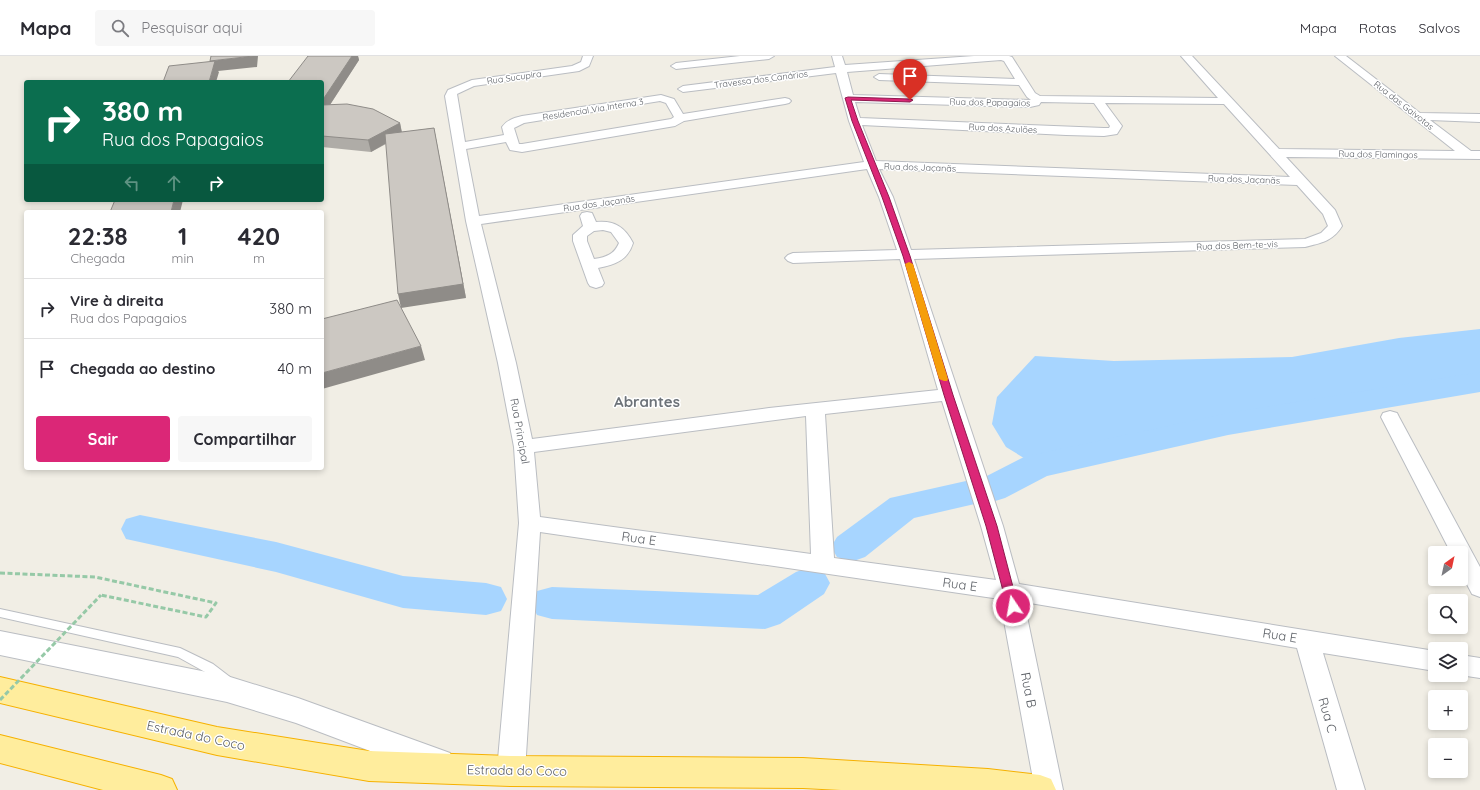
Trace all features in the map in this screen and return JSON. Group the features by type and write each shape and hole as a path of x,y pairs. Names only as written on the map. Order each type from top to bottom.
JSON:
{"highway":[{"name":"Estrada do Coco","path":"0,690 217,741 369,766 511,771 803,773 988,784 1040,790"},
{"path":"0,749 161,790"}],"street":[{"name":"Rua Sucupira","path":"451,96 452,92 457,89 472,84 575,69 582,66 587,61 588,56"},
{"path":"676,66 769,56"},
{"name":"Rua dos Bem-te-vis","path":"906,256 1305,243 1318,240 1333,231 1335,226 1330,213 1186,56"},
{"name":"Rua das Gaivotas","path":"1340,56 1418,116 1474,155"},
{"path":"840,67 1002,57 1008,59 1033,97 1038,99"},
{"path":"840,67 1022,82"},
{"name":"Travessa dos Canários","path":"683,89 840,67"},
{"name":"Rua B","path":"840,67 855,121 886,197 906,256 949,395 992,526 1010,591 1049,790"},
{"name":"Rua Principal","path":"451,96 473,221 507,363 524,448 530,523 511,771"},
{"name":"Residencial Via Interna 3","path":"511,137 508,127 509,125 522,120 664,98 670,101 677,120"},
{"name":"Rua dos Papagaios","path":"848,98 1030,104 1035,103 1038,99 1098,101 1227,101"},
{"path":"461,146 511,137 514,147 527,148 785,101"},
{"name":"Rua dos Azulões","path":"855,121 1066,131 1113,131 1116,126 1098,101"},
{"path":"1418,116 1480,118"},
{"name":"Rua dos Flamingos","path":"1276,153 1474,155"},
{"name":"Rua dos Jaçanãs","path":"473,221 872,165 1300,181"},
{"path":"583,205 590,227"},
{"path":"590,264 607,262 621,254 626,243 622,233 616,228 602,225 590,227 580,235 580,241 584,254 590,264 596,283"},
{"path":"793,258 906,256"},
{"path":"524,448 815,409 949,395"},
{"path":"815,409 823,564"},
{"path":"1390,417 1480,588"},
{"name":"Rua E","path":"530,523 1010,591 1428,660"},
{"name":"Rua C","path":"1306,640 1351,790"},
{"path":"0,642 238,693 298,711 453,769"},
{"path":"1468,666 1480,668"}],"lane":[{"path":"0,613 180,654 209,668 224,679 238,693"}],"path":[{"path":"0,572 95,577 216,603 206,617 101,595 0,700"}],"water":[{"path":"1480,329 1480,382 1228,424 1037,466 1006,447 992,424 997,397 1035,356 1114,361 1292,357 1399,338"}],"building":[{"path":"211,56 253,56 210,61"},
{"path":"308,56 352,56 324,98 324,80 290,80"},
{"path":"215,61 210,80 164,80 169,66"},
{"path":"347,104 373,109 400,123 368,140 324,136 324,105"},
{"path":"434,128 463,284 398,294 385,134"},
{"path":"114,202 174,202 172,210 111,210"},
{"path":"397,300 421,346 324,372 324,318"}],"waterway":[{"path":"992,489 1037,466 1228,424 1480,382"},
{"path":"851,547 903,507 966,494"},
{"path":"140,529 276,557 403,592 486,599"},
{"path":"552,603 765,612 810,583"}],"slow traffic":[{"path":"909,264 944,379"}],"district":[{"name":"Abrantes","path":"647,401"}],"route":[{"path":"910,100 848,98 855,121 886,197 906,256 949,395 992,526 1013,606"}]}
